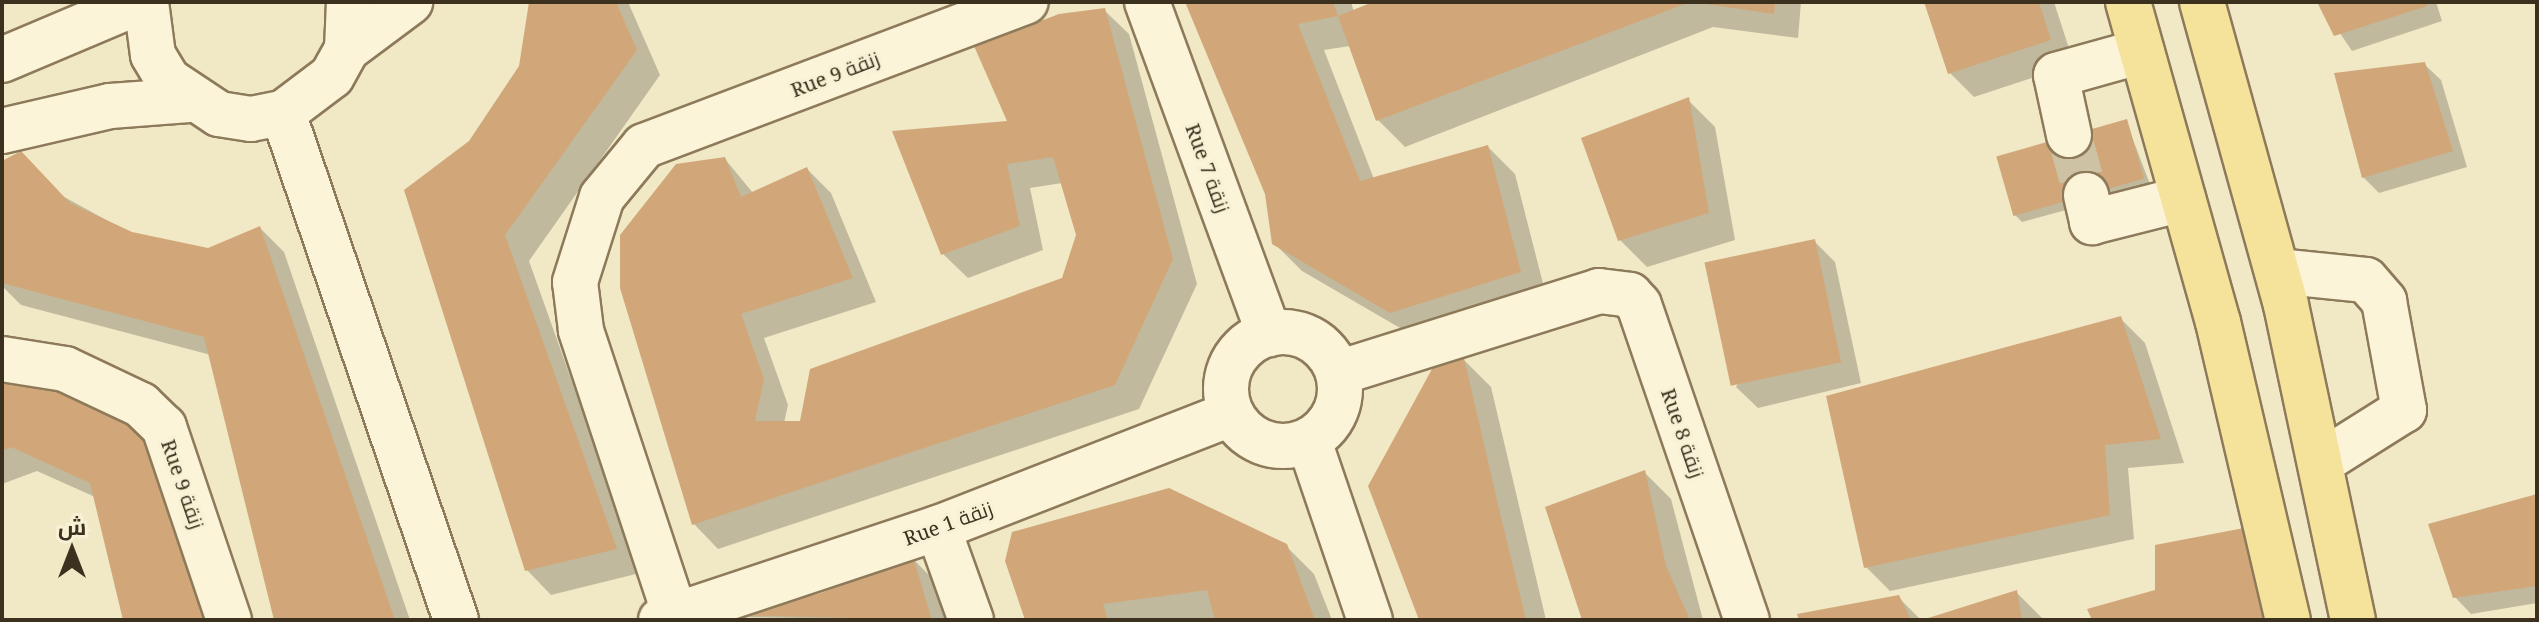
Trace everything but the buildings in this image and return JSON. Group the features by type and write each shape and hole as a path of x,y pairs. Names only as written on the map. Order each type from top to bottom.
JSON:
{"main road":[{"path":"2128,2 2183,199 2288,620"},
{"path":"2202,2 2277,271 2353,620"}],"street":[{"path":"2,60 139,2"},
{"path":"146,2 153,55 189,100 219,114 283,113 311,97 347,49 410,2"},
{"path":"347,49 349,2"},
{"name":"Rue 9 زنقة","path":"668,618 581,330 575,282 602,197 644,146 1026,2"},
{"name":"Rue 7 زنقة","path":"1147,2 1269,334"},
{"path":"2069,135 2056,75 2142,51"},
{"path":"2,131 110,106 189,100"},
{"path":"283,113 456,620"},
{"path":"2086,195 2092,222 2183,199"},
{"path":"2277,271 2366,280 2384,301 2404,410 2320,463"},
{"name":"Rue 8 زنقة","path":"1338,373 1583,295 1616,291 1639,305 1747,620"},
{"path":"1269,334 1311,340 1338,373 1336,412 1309,441 1264,444 1231,414 1230,365 1269,334"},
{"name":"Rue 9 زنقة","path":"2,359 65,369 141,405 164,427 229,620"},
{"name":"Rue 1 زنقة","path":"668,618 938,528 1231,414"},
{"path":"1309,441 1370,620"},
{"path":"938,528 971,620"}],"tunnel":[{"path":"2069,135 2086,195"}]}
